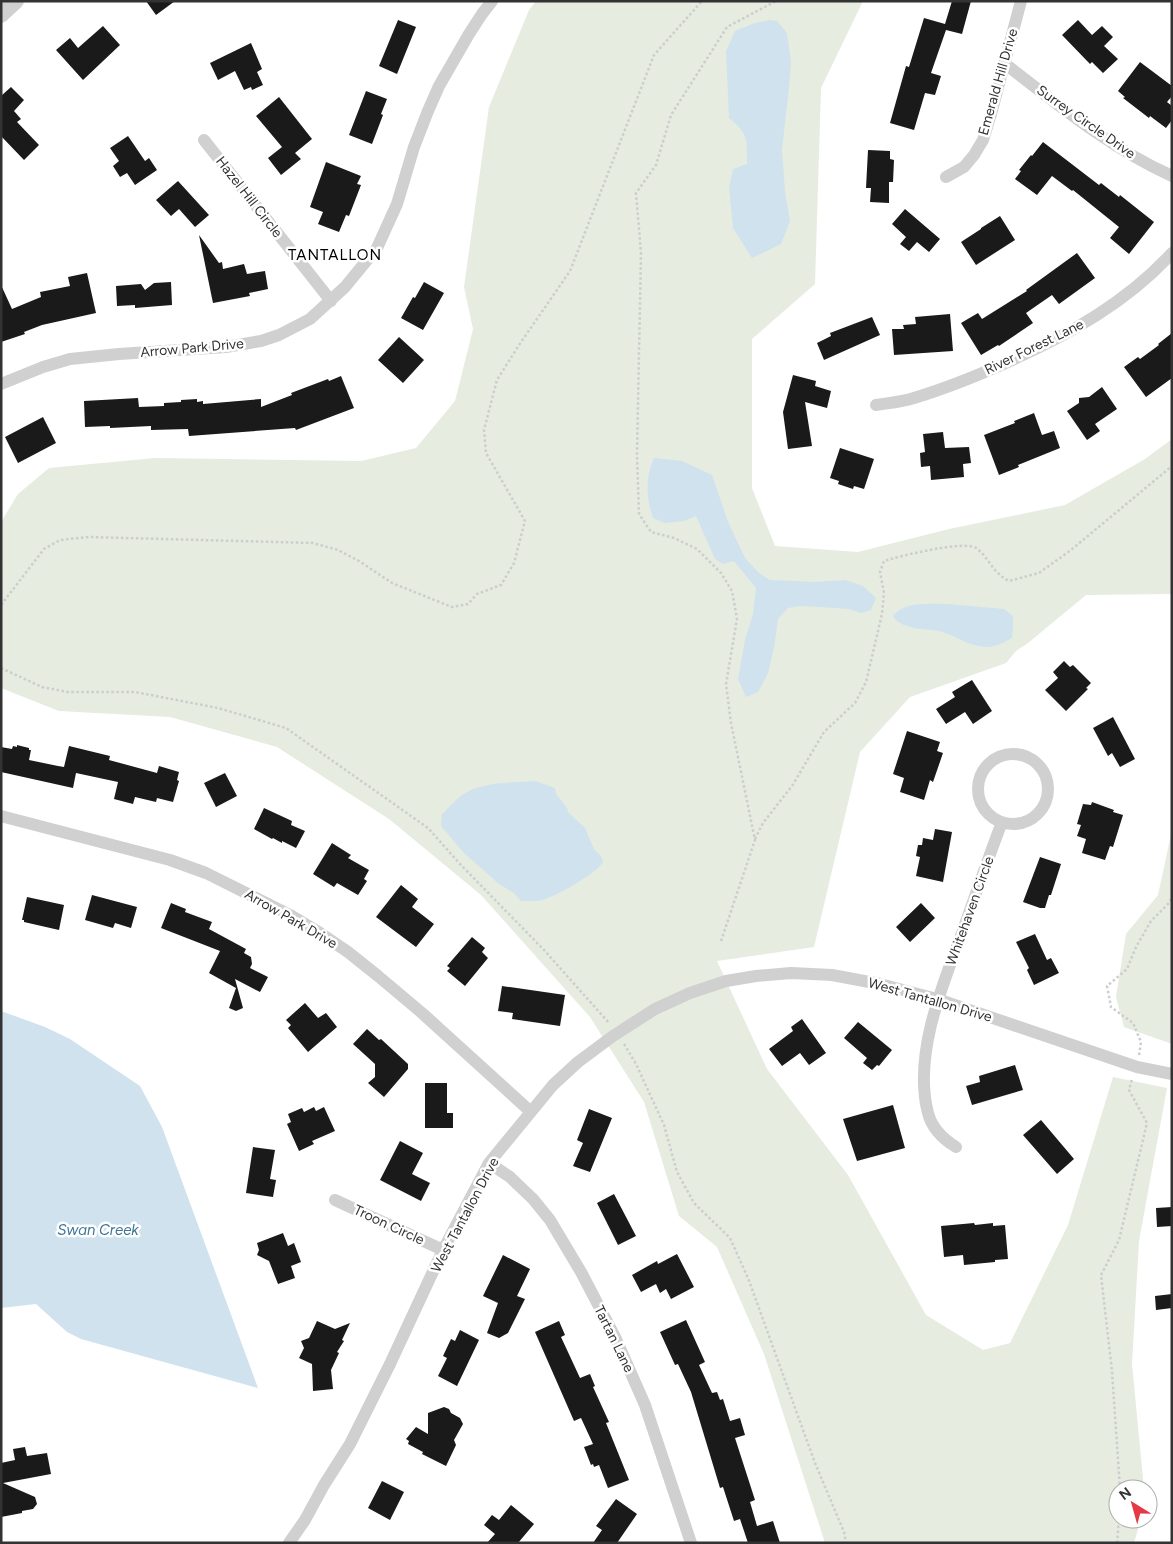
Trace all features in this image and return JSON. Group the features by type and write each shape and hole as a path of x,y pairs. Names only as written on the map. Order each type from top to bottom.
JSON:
{"street":[{"path":"1,15 16,1"},
{"name":"Arrow Park Drive","path":"1,384 70,358 226,347 261,341 310,320 345,287 377,248 397,204 414,148 439,86 469,34 492,1"},
{"name":"Emerald Hill Drive","path":"946,177 964,167 983,140 1020,1"},
{"name":"Surrey Circle Drive","path":"1004,63 1120,148 1172,176"},
{"name":"Hazel Hill Circle","path":"204,140 331,301"},
{"name":"River Forest Lane","path":"876,405 912,399 938,390 995,367 1060,337 1115,304 1158,268 1172,253"},
{"path":"1007,754 1018,754 1029,758 1045,774 1048,786 1047,796 1037,814 1029,820 1011,824 1002,822 992,817 983,808 978,798 977,786 980,775 986,765 996,758 1007,754"},
{"name":"Arrow Park Drive","path":"1,816 75,836 131,848 170,860 206,873 290,915 348,952 378,976 532,1112"},
{"name":"Whitehaven Circle","path":"956,1147 937,1132 928,1115 924,1071 926,1047 938,999 1002,822"},
{"name":"West Tantallon Drive","path":"289,1543 305,1520 350,1444 444,1250 490,1163 553,1085 578,1062 617,1033 655,1009 690,993 726,981 791,973 832,975 880,984 938,999 1137,1067 1172,1074"},
{"name":"Tartan Lane","path":"490,1163 510,1177 533,1199 550,1220 581,1272 614,1337 645,1405 692,1543"},
{"name":"Troon Circle","path":"335,1200 444,1250"}],"path":[{"path":"1,605 44,549 60,540 89,537 313,543 338,550 359,561 392,583 452,607 468,604 478,594 501,585 514,563 525,521 486,452 484,430 497,380 570,271 654,55 702,1"},
{"path":"755,840 731,723 726,684 737,619 732,591 721,574 697,549 674,538 651,532 640,514 636,455 641,253 636,193 656,165 671,115 726,27 776,1"},
{"path":"721,941 755,840 763,822 792,786 824,732 855,702 866,682 882,614 884,593 880,572 884,561 897,556 960,545 973,546 983,554 998,574 1008,581 1039,573 1071,550 1172,466"},
{"path":"1,668 42,687 68,692 135,692 218,708 286,728 428,828 460,864 544,950 617,1033 636,1064 664,1125 681,1180 694,1203 730,1238 748,1278 815,1463 844,1532 846,1543"},
{"path":"1119,1479 1112,1372 1101,1276 1119,1240 1148,1124 1129,1090 1137,1067 1142,1042 1133,1023 1111,1007 1107,986 1127,970 1136,947 1151,921 1170,902 1172,896"},
{"path":"1117,1543 1118,1529"}],"shaded area":[{"path":"536,1 863,1 821,88 815,284 752,339 752,488 775,546 858,552 949,529 1065,505 1145,459 1172,439 1172,594 1086,595 1016,651 1006,663 910,697 860,752 814,947 717,961 767,1069 848,1175 926,1315 983,1350 1010,1343 1068,1225 1113,1077 1167,1088 1139,1241 1132,1364 1143,1479 1108,1479 1108,1529 1138,1529 1134,1543 825,1543 764,1354 717,1247 679,1216 644,1102 590,1017 481,895 389,819 277,747 170,717 59,711 1,688 1,522 18,494 49,468 155,458 361,461 416,448 455,401 473,329 464,287 489,107 529,10"},
{"path":"1172,830 1172,1044 1124,1027 1116,997 1126,934 1158,895"}],"water":[{"path":"770,20 777,21 787,33 791,61 782,150 785,192 790,221 781,244 752,258 733,228 729,187 733,169 747,164 747,149 746,138 729,118 726,51 735,31 755,23"},
{"path":"654,458 682,461 712,475 728,522 745,558 759,573 770,580 816,582 845,580 863,586 876,598 871,610 861,613 849,609 822,607 799,606 788,608 778,619 768,673 758,692 746,697 738,679 745,640 753,614 756,588 734,561 723,564 715,559 696,516 684,521 665,523 653,518 649,503 648,480"},
{"path":"947,604 1004,609 1013,616 1012,638 1000,644 984,647 970,644 943,632 909,627 897,621 893,616 898,611 910,606"},
{"path":"535,781 555,788 556,794 568,812 585,828 594,849 601,856 603,862 592,873 553,896 538,901 521,901 514,893 499,884 464,853 441,826 442,814 457,799 470,790 488,785"},
{"name":"Swan Creek","path":"1,1011 45,1027 70,1039 140,1086 162,1127 258,1388 81,1339 67,1332 36,1304 1,1308"}],"building":[{"path":"146,1 175,1 156,15"},
{"path":"952,1 971,1 962,34 946,30 931,73 941,76 935,95 925,93 914,130 890,123 906,66 909,67 924,18 945,24"},
{"path":"398,20 416,27 397,74 379,66"},
{"path":"1078,20 1092,35 1102,26 1113,37 1104,46 1118,59 1103,73 1092,62 1090,64 1062,35"},
{"path":"103,26 120,45 83,80 56,50 70,38 78,48"},
{"path":"251,43 262,69 257,72 263,85 252,90 251,87 244,90 235,71 218,80 210,63"},
{"path":"1140,62 1172,86 1172,96 1167,102 1172,106 1172,120 1166,128 1150,116 1149,118 1123,98 1125,97 1118,91"},
{"path":"11,87 24,100 14,111 21,119 17,122 39,145 24,160 1,136 1,96"},
{"path":"366,91 387,99 372,144 349,135"},
{"path":"279,97 312,139 295,153 301,159 281,175 268,158 282,147 256,116"},
{"path":"128,136 145,161 149,158 157,170 135,185 127,173 120,177 113,166 119,161 110,148"},
{"path":"1043,142 1099,185 1101,183 1119,197 1120,195 1154,222 1129,254 1110,238 1119,227 1073,190 1052,176 1037,195 1015,179 1021,171 1019,170"},
{"path":"868,150 890,151 890,159 894,160 893,182 889,182 889,203 870,202 871,188 866,188"},
{"path":"326,162 361,176 357,184 361,185 349,216 346,215 339,232 318,224 323,212 310,207"},
{"path":"178,181 209,215 195,227 179,209 171,216 156,200"},
{"path":"905,209 940,239 929,252 917,242 909,251 900,244 906,237 892,224"},
{"path":"1000,216 1015,240 976,265 961,242"},
{"path":"199,235 219,263 222,262 223,269 244,264 247,274 265,271 268,289 249,293 250,296 213,303"},
{"path":"1077,253 1095,278 1059,304 1052,295 1026,313 1033,323 999,346 981,355 961,323 978,313 982,319 1027,291"},
{"path":"87,273 96,313 42,325 24,332 25,334 1,342 1,285 12,309 41,297 40,292 70,286 68,277"},
{"path":"171,282 172,305 135,308 135,305 117,306 116,286 141,284 145,290 154,283"},
{"path":"424,282 444,293 423,330 401,318"},
{"path":"950,314 953,351 894,355 892,329 904,329 903,325 916,324 915,317"},
{"path":"872,317 880,335 824,360 817,343 831,336 830,333"},
{"path":"1172,333 1172,378 1146,397 1124,367 1138,357 1140,359"},
{"path":"399,337 424,360 403,383 378,360"},
{"path":"793,375 816,381 815,386 831,391 827,408 805,402 812,446 788,449 783,412"},
{"path":"341,376 354,408 296,430 295,428 189,436 188,429 151,430 151,426 85,427 84,401 138,398 139,407 164,406 164,403 181,402 181,400 197,399 197,402 203,401 203,404 261,399 261,407 292,395 291,393"},
{"path":"1102,387 1117,409 1095,424 1100,431 1087,440 1067,411 1079,403 1079,398 1089,397"},
{"path":"1034,413 1042,435 1054,431 1060,448 999,475 984,435 1015,423 1014,421"},
{"path":"43,417 56,443 18,463 5,437"},
{"path":"943,432 945,448 969,447 971,463 963,464 964,477 931,480 930,466 921,467 920,453 925,452 923,434"},
{"path":"840,448 874,459 864,489 854,486 853,489 838,484 839,481 830,478"},
{"path":"1064,661 1070,667 1073,665 1091,683 1086,688 1088,689 1066,711 1045,690 1058,678 1053,672"},
{"path":"972,680 992,711 973,724 965,712 946,724 936,709 955,697 952,692"},
{"path":"1113,717 1135,759 1120,767 1112,753 1108,756 1093,728"},
{"path":"907,731 940,742 937,751 943,753 933,782 930,780 924,800 900,792 904,778 893,774"},
{"path":"17,745 31,750 29,760 64,767 69,746 110,756 109,760 157,773 159,766 179,772 177,780 179,781 173,802 157,798 156,802 135,797 133,804 114,799 118,782 76,773 73,788 1,772 1,747 12,749 13,746 17,747"},
{"path":"225,773 237,796 216,807 204,783"},
{"path":"1092,802 1123,815 1113,847 1110,846 1105,860 1082,853 1086,839 1077,836 1081,825 1077,824 1083,804 1091,805"},
{"path":"264,808 292,821 291,825 305,831 296,848 282,841 282,843 272,839 254,829"},
{"path":"935,829 952,832 943,882 916,876 920,857 916,856 918,845 922,845 923,838 933,840"},
{"path":"332,843 351,855 348,858 369,870 364,879 367,881 358,895 337,883 334,887 313,874"},
{"path":"1040,857 1061,864 1045,908 1023,902"},
{"path":"401,885 418,899 412,907 434,924 416,947 376,917"},
{"path":"92,895 137,907 131,928 115,923 113,928 85,920"},
{"path":"27,897 64,905 59,930 22,920"},
{"path":"171,903 186,909 185,912 212,922 209,929 246,949 244,953 251,957 252,964 250,968 268,977 260,992 235,979 243,1008 236,1011 229,1008 236,988 209,973 220,951 161,928"},
{"path":"921,903 935,918 910,942 896,927"},
{"path":"1035,934 1047,960 1051,958 1059,973 1034,985 1027,970 1029,968 1016,942"},
{"path":"472,937 485,948 482,952 488,958 465,986 447,971 450,968 447,966"},
{"path":"502,986 565,995 560,1026 512,1019 513,1013 498,1011"},
{"path":"305,1003 318,1018 326,1013 337,1027 308,1052 288,1028 291,1025 286,1020"},
{"path":"802,1019 826,1053 809,1065 800,1053 782,1066 769,1049 793,1031 791,1027"},
{"path":"858,1022 892,1050 879,1066 877,1065 872,1070 863,1063 867,1058 844,1038"},
{"path":"367,1029 408,1064 408,1069 384,1097 368,1083 375,1077 375,1064 353,1044"},
{"path":"1015,1065 1023,1090 972,1105 966,1086 980,1082 979,1076"},
{"path":"425,1083 447,1083 447,1113 453,1113 453,1128 425,1128"},
{"path":"893,1105 905,1148 857,1161 843,1119"},
{"path":"314,1107 316,1111 324,1107 335,1131 312,1141 314,1144 299,1151 287,1124 291,1122 288,1114 302,1108 304,1112"},
{"path":"589,1109 612,1118 590,1172 573,1166 583,1143 577,1140"},
{"path":"1041,1120 1074,1159 1057,1174 1023,1135"},
{"path":"400,1141 423,1153 412,1174 430,1183 421,1201 380,1180"},
{"path":"253,1147 275,1150 270,1179 276,1180 273,1197 246,1193"},
{"path":"614,1194 636,1236 618,1245 597,1203"},
{"path":"1172,1207 1172,1226 1157,1227 1156,1208"},
{"path":"974,1223 975,1225 993,1223 993,1226 1005,1225 1008,1259 964,1265 963,1255 944,1257 941,1226"},
{"path":"283,1233 288,1246 294,1243 301,1262 291,1266 295,1278 278,1284 269,1261 257,1255 259,1250 257,1243"},
{"path":"677,1254 694,1287 671,1299 666,1289 660,1293 656,1284 641,1292 632,1275 657,1261 658,1264"},
{"path":"503,1255 530,1269 517,1296 525,1299 508,1333 499,1338 487,1333 498,1303 483,1296"},
{"path":"1172,1294 1172,1308 1156,1310 1155,1296"},
{"path":"686,1320 705,1362 699,1365 712,1393 717,1392 720,1400 723,1399 730,1421 740,1418 745,1435 735,1438 755,1500 750,1502 757,1526 773,1521 780,1543 748,1543 740,1519 734,1521 723,1487 720,1488 691,1392 678,1364 675,1365 660,1332"},
{"path":"317,1321 335,1329 350,1323 331,1370 333,1389 313,1391 312,1364 299,1358 304,1348 301,1341 309,1338"},
{"path":"559,1321 565,1335 561,1337 580,1378 590,1374 595,1386 593,1387 609,1422 606,1423 629,1480 608,1488 599,1465 594,1467 593,1464 591,1465 584,1447 593,1444 581,1418 574,1421 535,1332"},
{"path":"460,1330 479,1340 457,1386 438,1376 447,1358 443,1356 451,1339 455,1341"},
{"path":"444,1407 460,1418 463,1424 454,1440 456,1445 446,1466 422,1454 423,1452 408,1444 409,1441 406,1439 416,1427 428,1434 428,1413"},
{"path":"25,1447 27,1456 47,1453 51,1474 3,1483 35,1497 37,1504 33,1509 22,1511 22,1513 1,1517 1,1463 15,1460 13,1449"},
{"path":"382,1481 404,1492 390,1520 368,1508"},
{"path":"616,1499 637,1514 617,1543 593,1543 602,1530 596,1526"},
{"path":"511,1505 534,1524 518,1543 487,1543 495,1534 484,1525 492,1515 499,1520"}],"district":[{"name":"TANTALLON","path":"335,255"}]}
